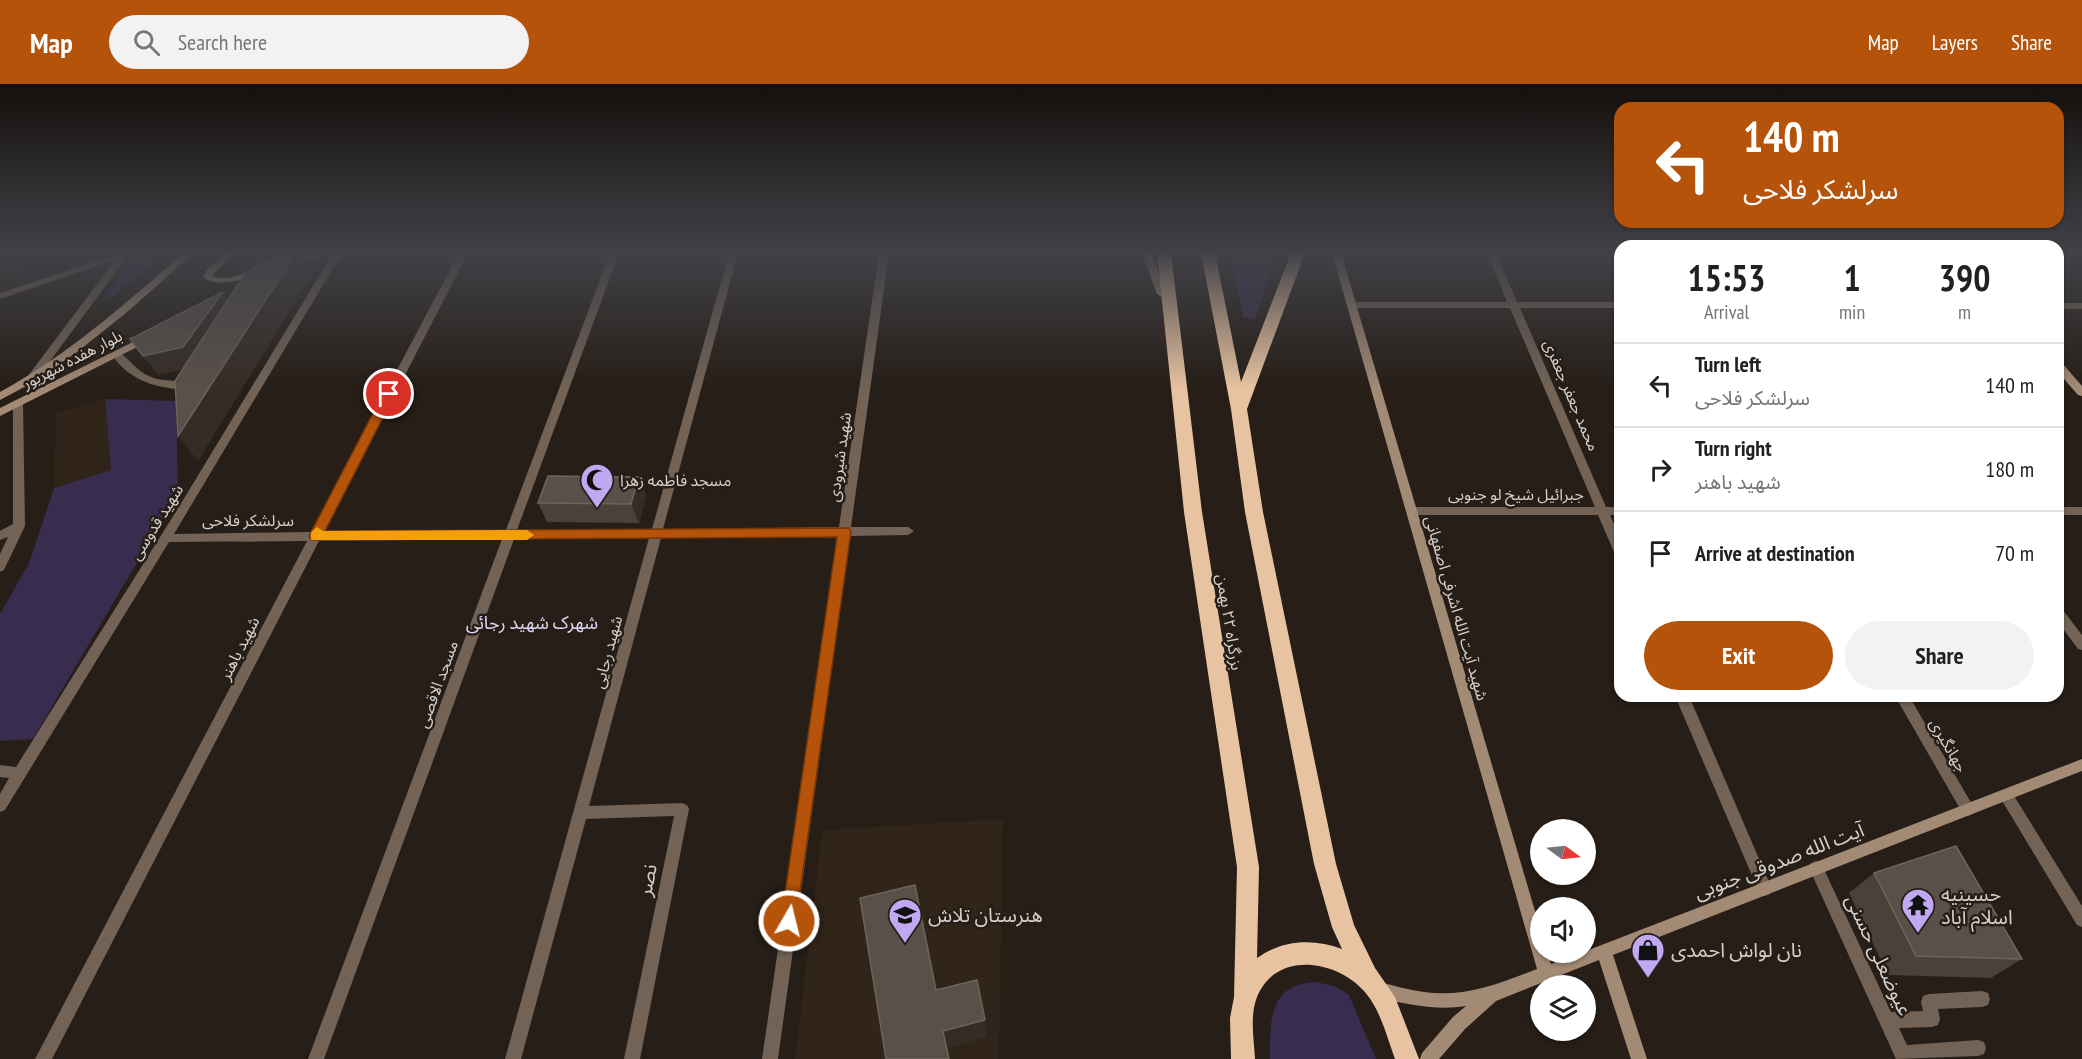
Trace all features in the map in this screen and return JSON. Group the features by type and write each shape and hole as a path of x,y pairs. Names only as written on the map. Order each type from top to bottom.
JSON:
{"highway":[{"path":"1163,298 1180,387"},
{"name":"بزرگراه ۲۲ بهمن","path":"1169,298 1193,512 1248,867 1243,1059"},
{"path":"1217,298 1239,409 1254,512 1325,864 1343,927 1407,1059"},
{"path":"1239,409 1281,298"},
{"path":"1245,996 1253,980 1264,967 1279,957 1296,952 1333,956 1372,984"}],"main road":[{"name":"بلوار هفده شهریور","path":"0,396 29,381 137,298"},
{"name":"شهید آیت الله اشرفی اصفهانی","path":"1350,298 1546,974"},
{"name":"بلوار هفده شهریور","path":"0,412 158,333"},
{"path":"2064,372 2082,393"},
{"name":"آیت الله صدوقی جنوبی","path":"1491,995 2082,765"},
{"path":"1604,951 1639,1059"},
{"path":"1372,984 1425,1000 1448,1001 1491,995"},
{"path":"1428,1059 1459,1023 1491,995"}],"street":[{"path":"29,381 91,298"},
{"name":"شهید قدوسی","path":"0,806 310,298"},
{"name":"شهید باهنر","path":"44,1059 439,298"},
{"name":"مسجد الاقصی","path":"316,1059 597,298"},
{"name":"شهید رجایی","path":"513,1059 721,298"},
{"name":"شهید شیرودی","path":"770,1059 878,298"},
{"name":"محمد جعفر جعفری","path":"1511,298 1614,538"},
{"path":"1352,305 1614,305"},
{"path":"2064,306 2082,306"},
{"path":"116,354 127,369 143,380 193,387"},
{"path":"0,567 18,526 18,403"},
{"name":"جبرائیل شیخ لو جنوبی","path":"1412,511 1614,511"},
{"path":"2064,511 2082,511"},
{"path":"0,536 18,526"},
{"name":"سرلشکر فلاحی","path":"165,538 908,531"},
{"path":"2064,620 2082,645"},
{"path":"1685,702 1765,889"},
{"name":"جهانگیری","path":"1905,702 1968,810"},
{"path":"0,771 20,774"},
{"path":"2006,795 2082,920"},
{"name":"نصر","path":"580,813 682,808 632,1059"},
{"name":"عیوضعلی حسنی","path":"1816,868 1903,1056"},
{"path":"1886,1020 1932,1019 1929,1002 1982,999"},
{"path":"1903,1056 1978,1048"}],"shaded area":[{"path":"1239,298 1262,298 1255,320 1243,317"},
{"path":"105,399 111,470 54,488 56,413"},
{"path":"105,399 176,401 178,493 33,739 0,741 0,614 29,563 54,488 111,470"},
{"name":"هنرستان تلاش","path":"1003,819 999,1059 795,1059 822,830"},
{"path":"1315,982 1335,986 1349,995 1376,1059 1270,1059 1270,1031 1275,1007 1280,998 1288,990"}],"building":[{"path":"210,298 218,298 183,347 143,356 130,339"},
{"path":"229,298 267,298 178,436 175,381"},
{"path":"548,476 639,477 631,504 538,503"},
{"path":"1956,846 2022,959 1916,956 1874,873"},
{"path":"915,885 936,990 977,980 985,1020 943,1031 949,1059 886,1059 860,898"}],"slow traffic":[{"path":"317,532 315,536 527,535"}],"place":[{"name":"مسجد فاطمه زهرا","path":"597,509"},
{"name":"حسینیه اسلام آباد","path":"1918,934"},
{"name":"هنرستان تلاش","path":"905,944"},
{"name":"نان لواش احمدی","path":"1648,979"}],"district":[{"name":"شهرک شهید رجائی","path":"532,622"}],"route":[{"path":"389,394 315,536 845,532 789,921"}]}
